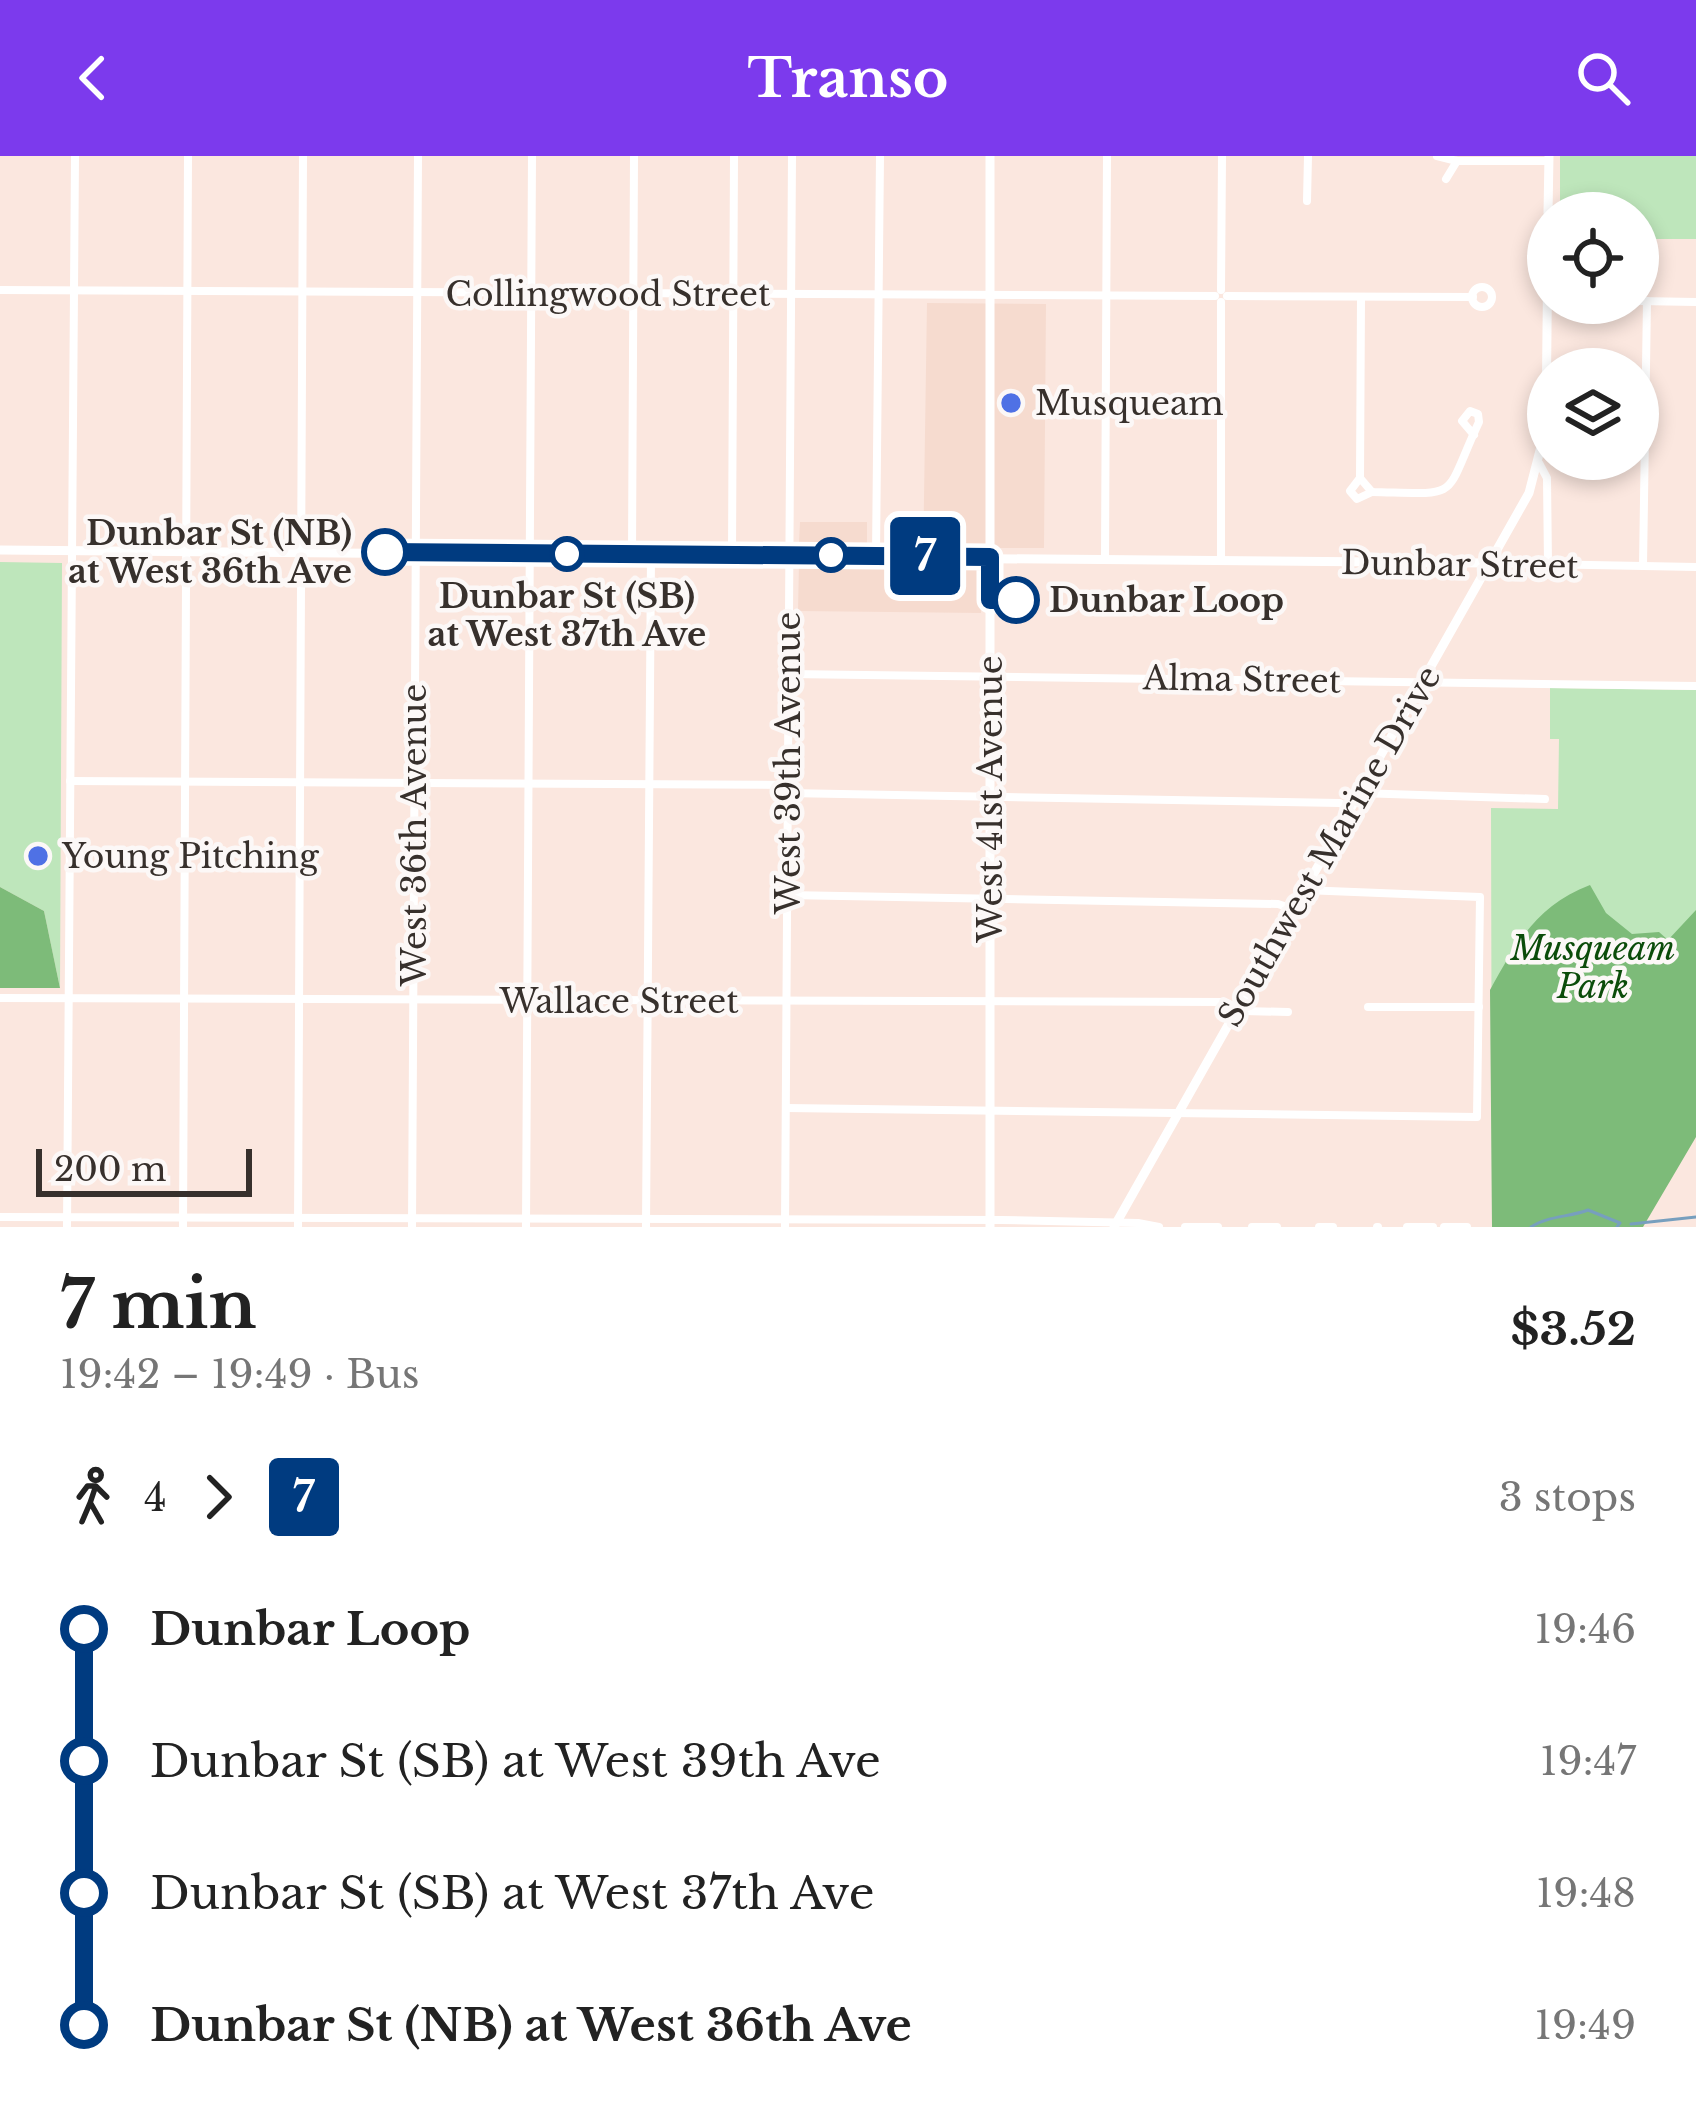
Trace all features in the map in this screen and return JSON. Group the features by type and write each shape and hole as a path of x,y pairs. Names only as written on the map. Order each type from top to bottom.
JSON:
{"main road":[{"name":"West 41st Avenue","path":"990,156 990,1224"},
{"path":"1548,192 1549,158"},
{"name":"Southwest Marine Drive","path":"1115,1225 1534,480"},
{"name":"Dunbar Street","path":"0,550 1490,563"}],"street":[{"path":"67,1222 75,156"},
{"path":"183,1222 188,156"},
{"path":"298,1223 303,156"},
{"name":"West 36th Avenue","path":"412,1223 418,156"},
{"path":"526,1223 532,156"},
{"path":"632,554 634,156"},
{"path":"732,554 734,156"},
{"name":"West 39th Avenue","path":"785,1224 792,156"},
{"path":"876,555 880,156"},
{"path":"1106,559 1107,156"},
{"path":"1220,560 1222,156"},
{"path":"1307,156 1307,201"},
{"path":"1436,156 1457,160 1549,158"},
{"path":"1446,179 1457,160"},
{"name":"Collingwood Street","path":"0,290 1473,297"},
{"path":"1361,297 1360,478 1372,492"},
{"path":"1659,301 1696,302"},
{"path":"1642,566 1643,324"},
{"path":"1360,478 1350,486 1353,496 1437,494 1459,475 1474,435"},
{"name":"Southwest Marine Drive","path":"1547,480 1548,565"},
{"path":"646,1224 650,554"},
{"name":"Dunbar Street","path":"1490,563 1696,567"},
{"name":"Alma Street","path":"788,674 1696,686"},
{"path":"70,781 650,782 990,797 1340,803 1349,809"},
{"path":"1359,793 1545,799"},
{"path":"786,1108 1478,1117 1480,897 1304,890"},
{"path":"787,895 1278,904 1293,909"},
{"name":"Wallace Street","path":"0,998 990,999 1224,1002 1237,1008 1288,1012"},
{"path":"1368,1007 1479,1007"},
{"path":"0,1217 67,1222 1159,1227"},
{"path":"1185,1227 1218,1227"},
{"path":"1252,1227 1277,1227"},
{"path":"1319,1227 1333,1227"},
{"path":"1407,1227 1433,1227"},
{"path":"1444,1227 1467,1227"}],"shaded area":[{"path":"927,303 1046,304 1044,548 982,548 981,613 798,611 799,563 923,564"},
{"path":"800,522 867,522 867,544 799,543"}],"green space":[{"path":"1560,156 1696,156 1696,239 1659,239 1659,192 1560,192"},
{"path":"0,562 62,563 60,988 44,911 0,887"},
{"name":"Musqueam Park","path":"1550,688 1696,690 1696,1133 1492,1227 1491,808 1558,809 1559,739 1550,739"},
{"path":"1590,885 1606,913 1632,934 1659,932 1668,940 1696,910 1696,1137 1643,1227 1492,1227 1490,990 1542,914"},
{"path":"0,887 44,911 60,988 0,988"}],"waterway":[{"path":"1531,1227 1588,1210 1620,1223 1617,1227"},
{"path":"1631,1224 1696,1217"}],"bus line":[{"name":"7","path":"385,552 990,557 990,600 1016,600"}],"place":[{"name":"Musqueam","path":"1011,403"},
{"name":"Dunbar St (NB) at West 36th Ave","path":"385,552"},
{"name":"Dunbar St (SB) at West 37th Ave","path":"567,554"},
{"name":"Dunbar Loop","path":"1016,600"},
{"name":"Young Pitching","path":"38,856"}]}
